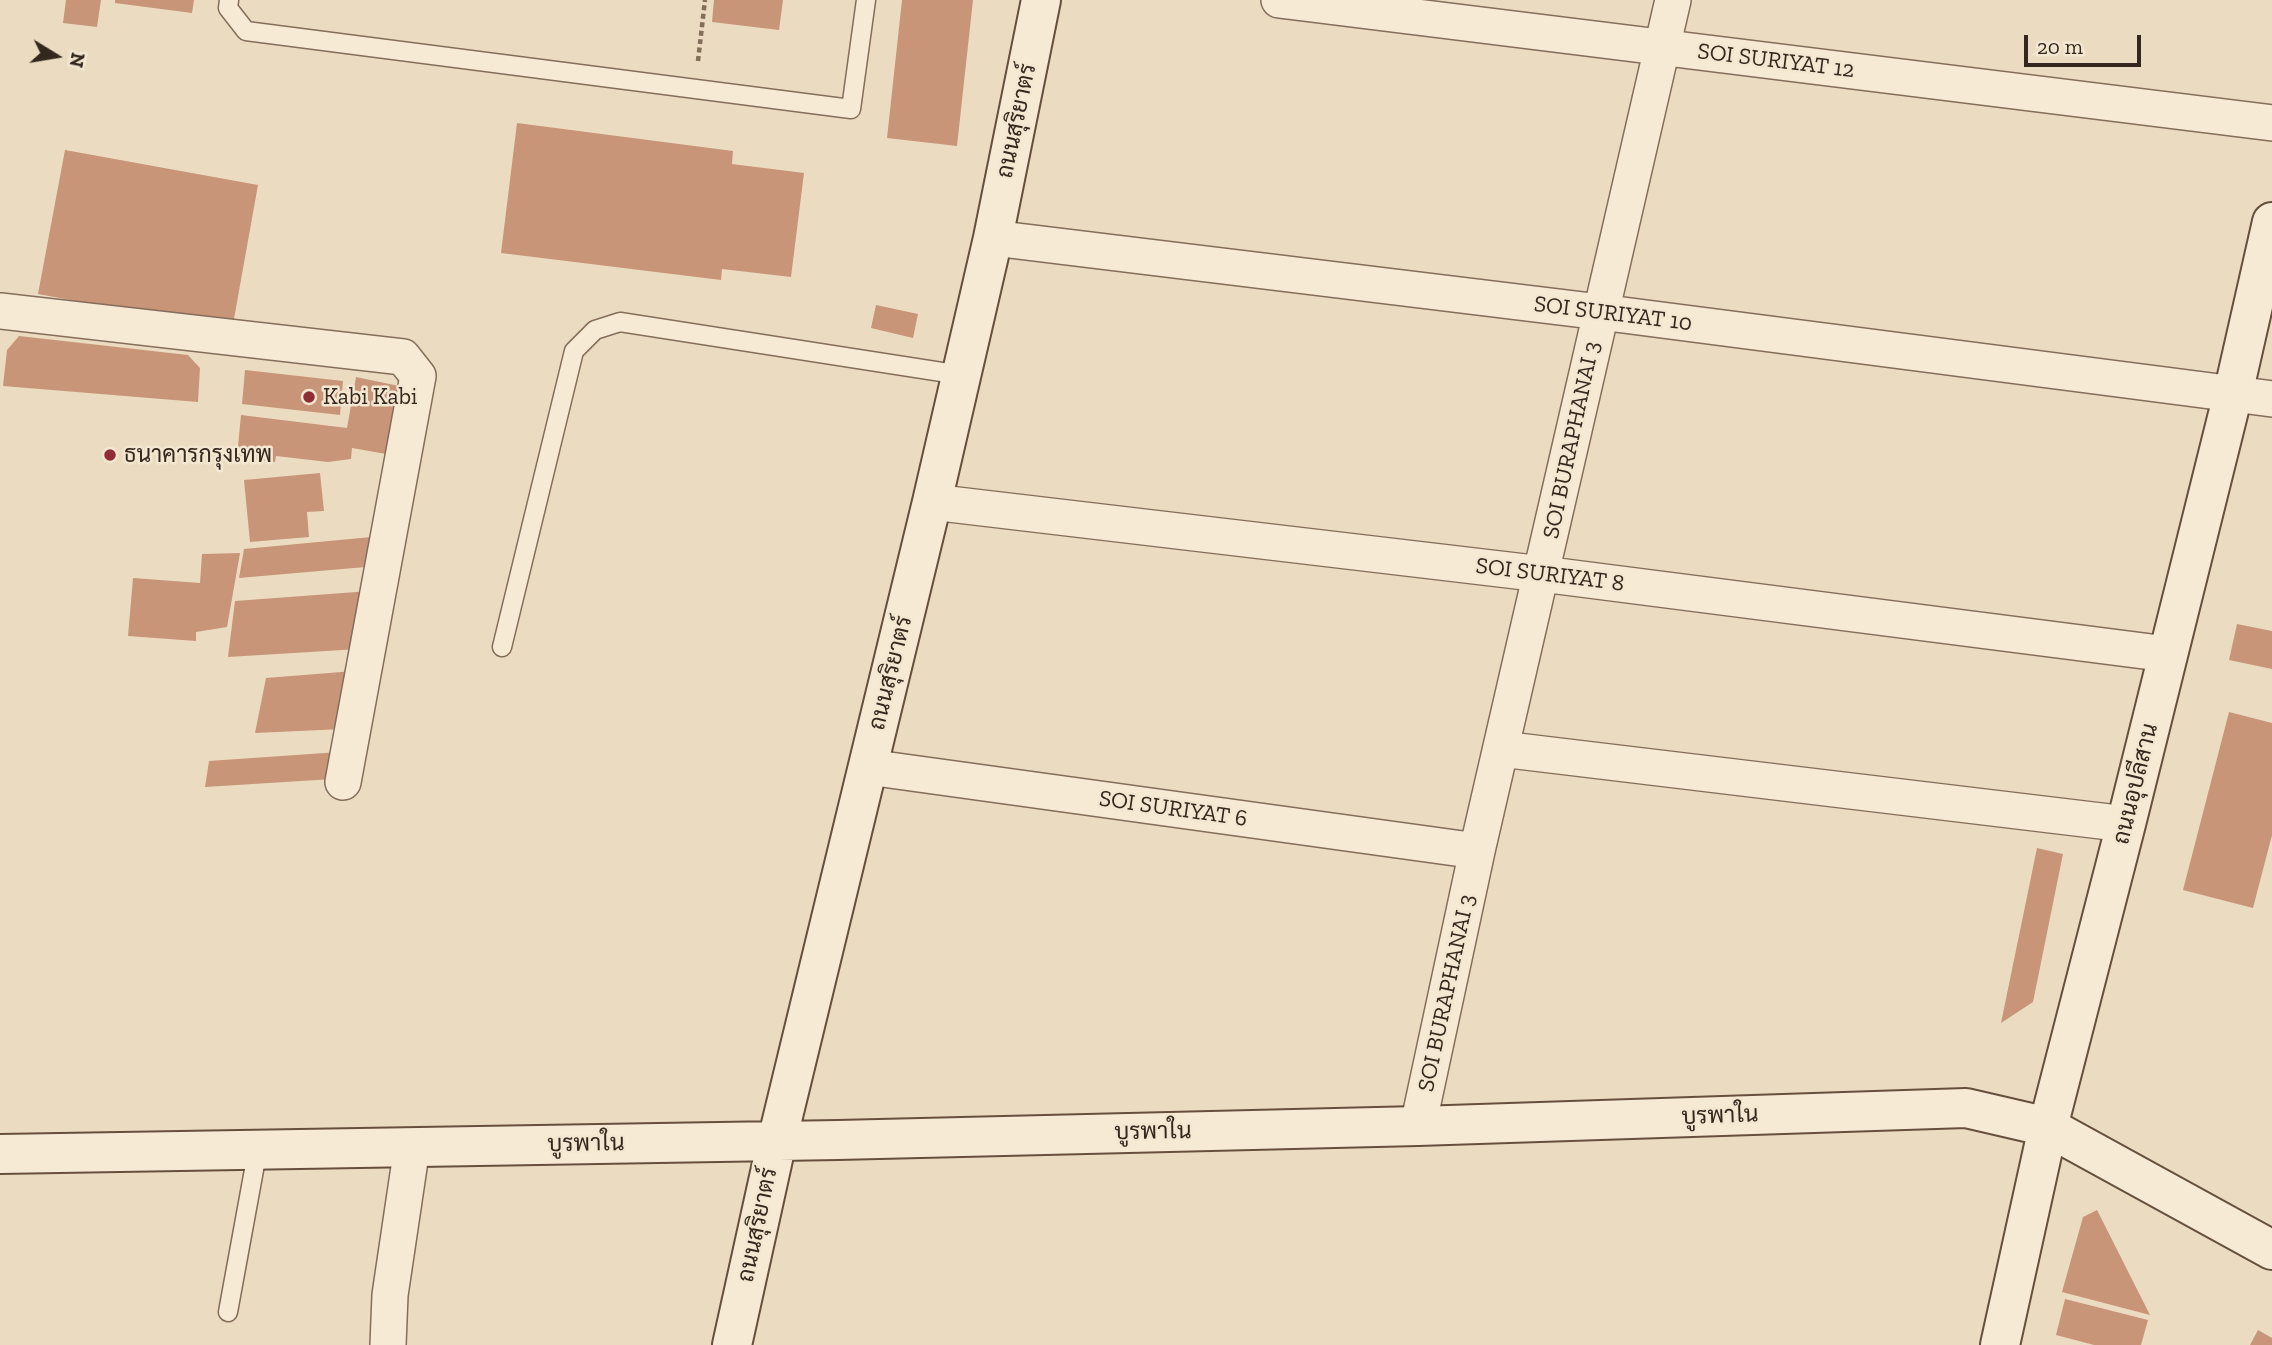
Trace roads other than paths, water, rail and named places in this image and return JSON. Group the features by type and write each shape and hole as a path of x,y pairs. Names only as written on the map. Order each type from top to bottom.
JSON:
{"main road":[{"name":"ถนนสุริยาตร์","path":"732,1345 776,1140 932,502 993,238 1041,0"},
{"name":"ถนนอุปลีสาน","path":"2000,1345 2048,1127 2233,394 2272,222"},
{"name":"บูรพาใน","path":"0,1153 1418,1126 1966,1108 2048,1127 2272,1250"}],"street":[{"name":"SOI SURIYAT 12","path":"1279,0 2272,123"},
{"name":"SOI BURAPHANAI 3","path":"1418,1126 1477,850 1673,0"},
{"name":"SOI SURIYAT 10","path":"993,238 1600,312 2272,399"},
{"path":"0,311 403,357 418,376 343,782"},
{"name":"SOI SURIYAT 8","path":"932,502 1542,574 2167,654"},
{"path":"1501,749 2126,824"},
{"name":"SOI SURIYAT 6","path":"868,767 1477,850"},
{"path":"388,1345 390,1295 412,1147"}],"lane":[{"path":"229,0 228,8 247,31 850,109 866,0"},
{"path":"502,647 574,351 595,330 620,322 961,375"},
{"path":"228,1311 258,1148"}],"place":[{"name":"Kabi Kabi","path":"309,397"},
{"name":"ธนาคารกรุงเทพ","path":"110,455"}]}
